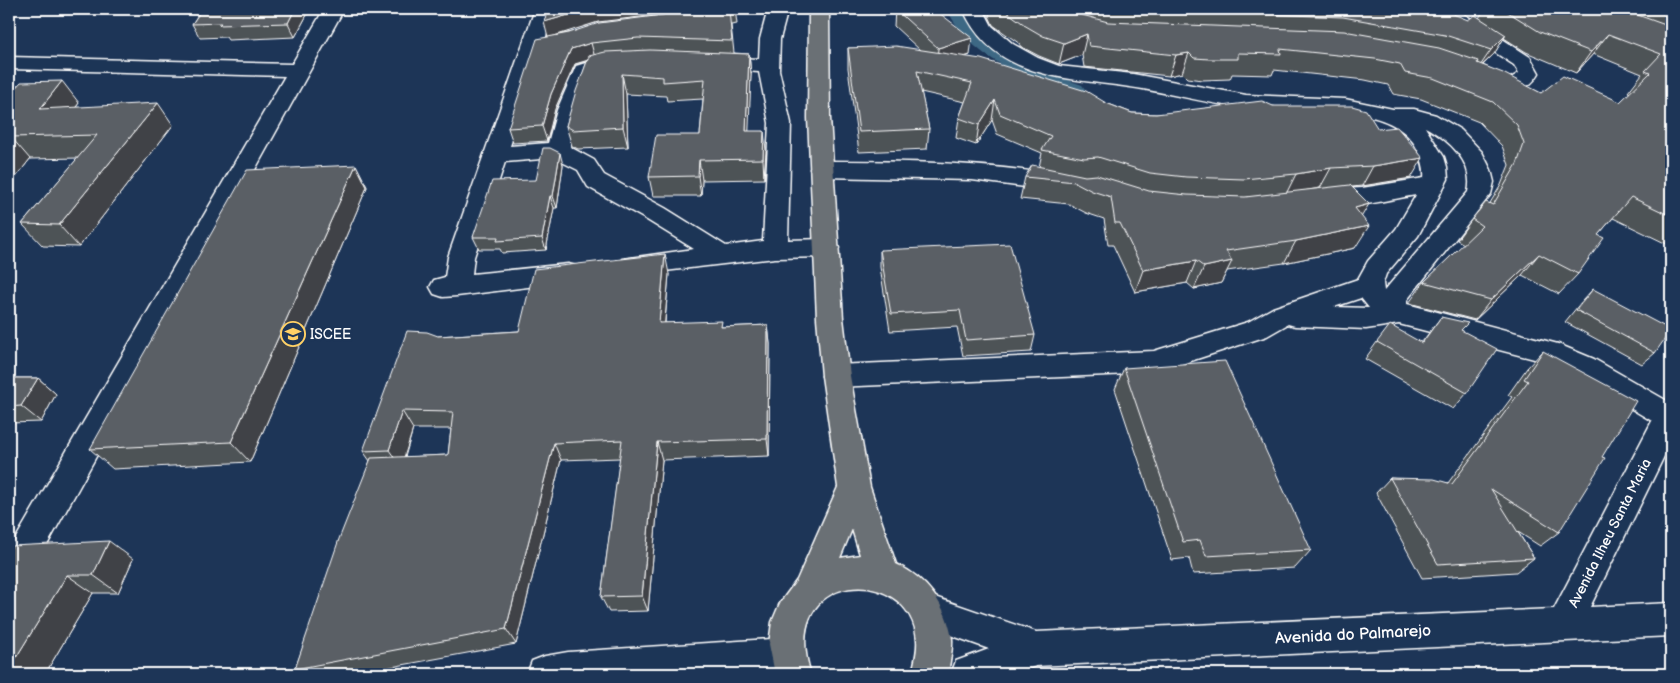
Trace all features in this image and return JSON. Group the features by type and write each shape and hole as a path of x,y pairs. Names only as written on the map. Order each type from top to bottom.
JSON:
{"main road":[{"path":"819,9 819,118 826,248 836,376 854,487 883,575"},
{"path":"790,665 787,631 790,620 798,604 809,591 854,487"},
{"path":"809,591 826,580 844,573 864,571 883,575 903,584 926,610 936,639 935,658 930,674"}],"street":[{"path":"9,581 334,9"},
{"path":"545,9 540,47 495,154 450,287 775,249 826,248"},
{"path":"775,249 780,123 769,66 770,39 778,9"},
{"path":"973,9 992,38 1028,60 1055,71 1151,84 1224,100 1285,106 1343,106 1393,116 1417,116 1437,123 1466,148 1476,162 1482,178 1482,187 1479,194 1394,298 1393,306 1399,314"},
{"path":"1444,9 1523,61 1530,72 1526,80 1514,85 1492,84 1467,75"},
{"path":"558,150 568,110 583,70 603,64 639,62"},
{"path":"694,62 769,66"},
{"path":"9,63 300,70"},
{"path":"1393,116 1414,128 1423,140 1436,169 1434,184 1416,220 1396,247 1374,271 1370,285 1372,293 1378,301 1399,314 1569,359 1670,415"},
{"path":"495,154 558,150 586,165 596,181 656,214 722,255"},
{"path":"822,169 940,169 1004,173 1085,187"},
{"path":"1303,200 1362,196 1434,184"},
{"path":"836,376 1154,362 1257,329 1282,315 1370,285"},
{"path":"1282,315 1366,319 1399,314"},
{"name":"Avenida Ilheu Santa Maria","path":"1563,626 1670,415"},
{"name":"Avenida do Palmarejo","path":"926,610 1036,649"},
{"name":"Avenida do Palmarejo","path":"969,674 1036,649 1671,620"},
{"path":"545,674 568,670 790,665"}],"building":[{"path":"202,9 295,9 288,23 192,24"},
{"path":"548,9 589,9 544,22"},
{"path":"673,9 735,9 729,10 732,41 638,38 591,43 571,49 551,94 542,126 508,128 537,39 569,33 599,23 663,15 671,12"},
{"path":"895,9 934,9 972,38 938,48"},
{"path":"1003,9 1060,9 1108,22 1344,31 1439,48 1478,61 1477,63 1503,73 1541,93 1563,76 1620,102 1650,73 1645,71 1661,54 1608,34 1591,52 1540,32 1503,9 1621,9 1671,27 1671,216 1631,197 1598,235 1604,238 1578,274 1539,254 1491,300 1424,282 1482,226 1472,219 1486,202 1493,205 1517,164 1524,144 1517,125 1493,102 1433,78 1405,73 1400,64 1375,59 1280,49 1281,54 1238,53 1238,59 1194,58 1189,53 1176,55 1089,46 1087,34 1064,43 1043,36 1024,25"},
{"path":"1132,9 1320,9 1323,12 1327,9 1441,9 1468,20 1475,15 1506,35 1491,50 1445,35 1343,17"},
{"path":"896,46 981,59 1086,91 1106,103 1132,113 1156,114 1262,101 1273,106 1352,106 1366,110 1378,129 1397,127 1423,158 1373,166 1331,168 1296,174 1244,179 1186,177 1150,173 1098,157 1084,158 1042,150 1051,136 1000,114 995,100 979,125 959,118 972,83 917,71 929,129 859,132 848,48"},
{"path":"650,50 749,54 746,131 764,131 763,159 699,160 698,176 649,177 656,135 700,135 705,79 663,82 663,77 622,74 623,127 573,130 566,126 589,56 605,52"},
{"path":"62,81 40,109 158,103 59,225 22,224 97,135 11,137 9,140 9,95 21,82"},
{"path":"543,148 550,148 560,153 553,196 550,196 542,238 497,241 498,237 473,237 492,181 536,180"},
{"path":"356,165 231,442 90,449 247,170"},
{"path":"1032,165 1085,176 1097,175 1149,191 1187,195 1245,197 1350,185 1369,204 1355,208 1369,226 1296,241 1226,251 1232,261 1204,267 1196,261 1143,270 1120,223 1115,223 1111,197 1092,191 1075,182 1025,177"},
{"path":"1010,244 1035,335 966,340 960,310 891,314 880,250"},
{"path":"665,254 659,323 722,321 721,327 768,325 767,439 657,442 642,596 601,597 622,440 554,443 506,629 295,669 339,539 371,458 448,455 453,412 402,411 389,450 363,451 407,331 427,332 438,336 519,331 534,269"},
{"path":"1593,289 1671,330 1655,353 1576,310"},
{"path":"1441,317 1468,323 1461,330 1497,349 1467,393 1377,342 1390,325 1422,343"},
{"path":"1543,351 1636,401 1602,457 1605,458 1559,532 1491,489 1534,558 1438,564 1390,478 1434,479 1452,484 1528,381 1524,379"},
{"path":"1225,361 1311,550 1206,556 1200,540 1183,542 1124,368"},
{"path":"9,378 38,378 21,406 9,407"},
{"path":"109,541 93,575 67,575 9,671 9,551 12,546"}],"waterway":[{"path":"956,9 965,26 991,51 1023,69 1075,89"}],"place":[{"name":"ISCEE","path":"293,334"}]}
